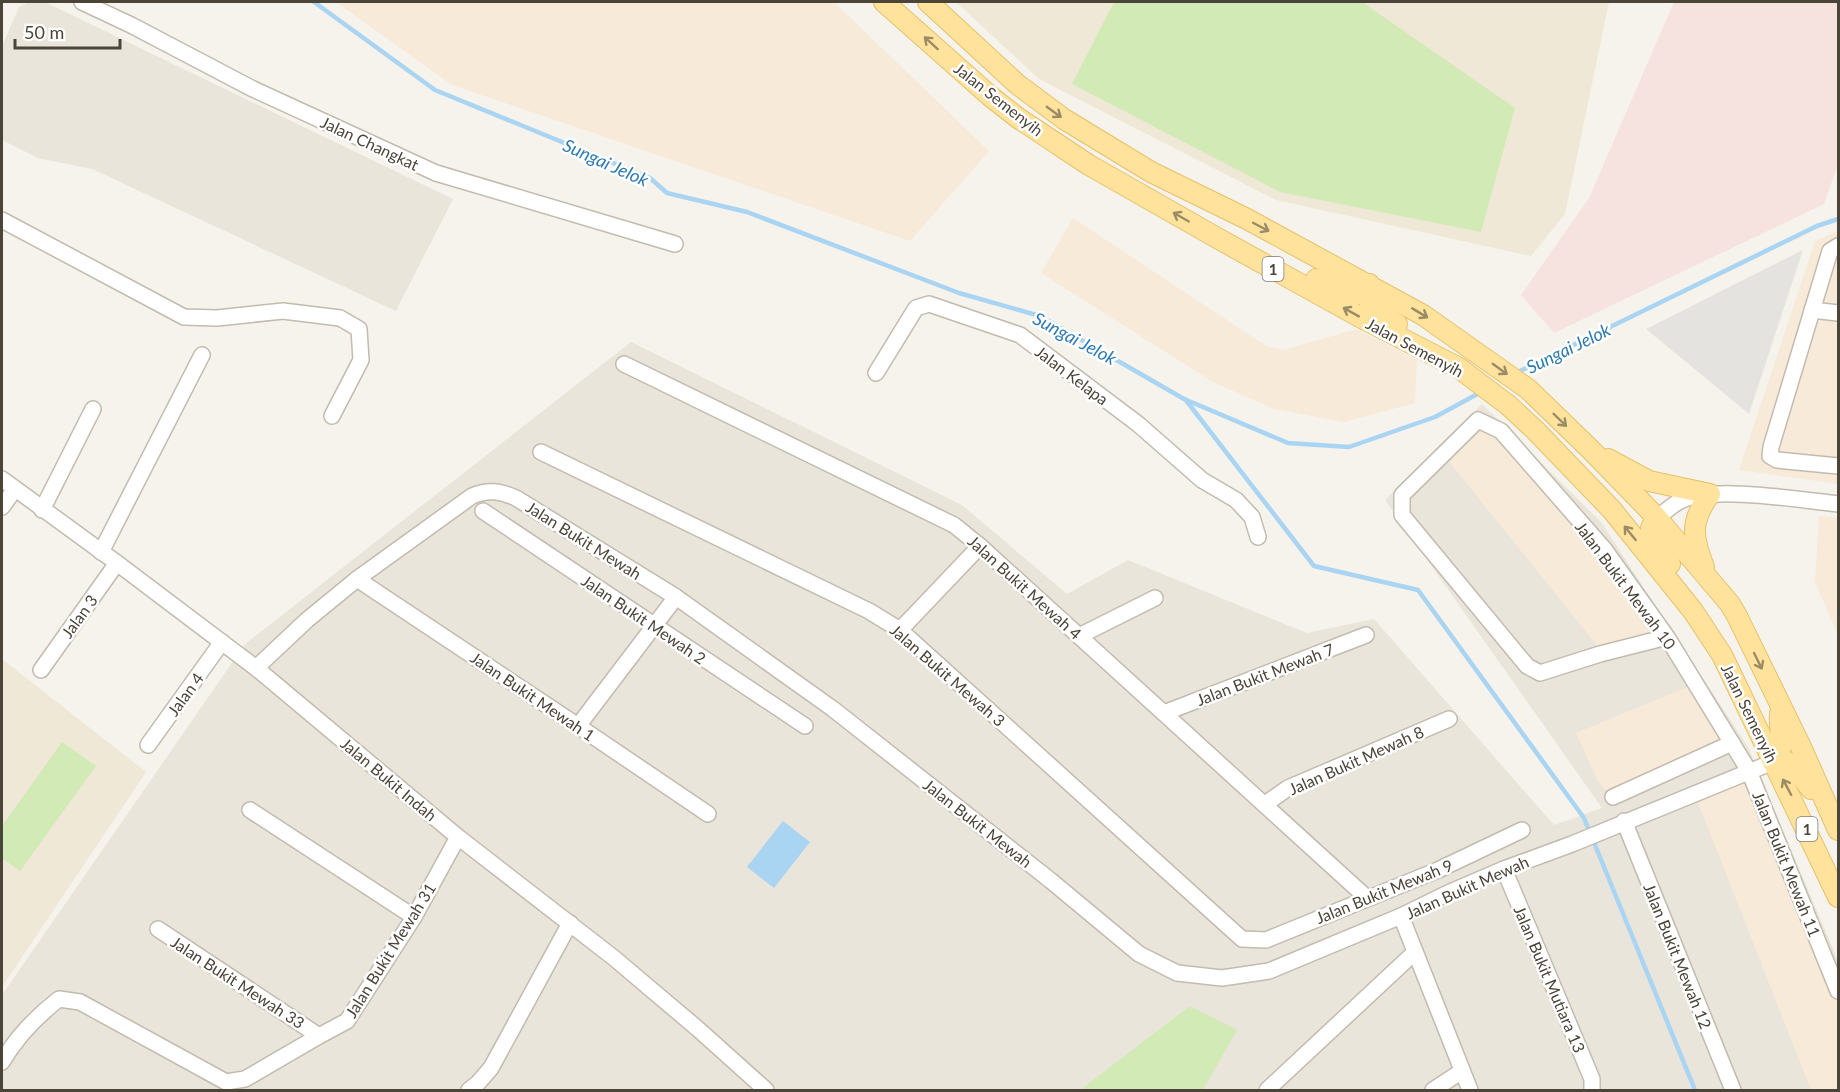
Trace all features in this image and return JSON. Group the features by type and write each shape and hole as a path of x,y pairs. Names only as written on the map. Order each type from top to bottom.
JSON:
{"main road":[{"name":"Jalan Semenyih","path":"884,2 990,96 1018,118 1089,165 1358,316 1456,366 1508,405 1535,430 1612,510 1693,611 1722,655 1839,897"},
{"name":"Jalan Semenyih","path":"928,2 1017,84 1064,119 1151,172 1247,219 1424,315 1528,389 1657,518 1730,604 1839,832"},
{"path":"1219,239 1255,249 1345,293 1355,295 1361,293 1369,284"},
{"path":"1369,284 1366,296 1372,306 1381,314 1420,337 1456,366"},
{"path":"1535,430 1557,441 1630,510 1657,518 1651,528 1651,535 1691,593 1694,602 1693,611"},
{"path":"1591,450 1649,481 1710,494 1699,509 1695,524 1696,547 1709,580"},
{"path":"1773,762 1780,752 1782,741 1779,724 1780,705"},
{"path":"1773,762 1787,762 1796,769 1809,784 1822,813 1832,828 1839,832"}],"street":[{"name":"Jalan Changkat","path":"82,2 253,88 436,173 675,244"},
{"path":"2,220 184,317 217,318 283,311 340,318 359,329 361,360 332,416"},
{"path":"1839,246 1830,251 1770,456 1777,460 1839,466"},
{"name":"Jalan Kelapa","path":"876,373 916,308 929,304 1020,335 1138,424 1202,480 1236,500 1252,517 1258,537"},
{"path":"1812,310 1839,313"},
{"path":"101,552 201,356"},
{"name":"Jalan Bukit Mewah 4","path":"624,364 954,525 980,546 1367,898"},
{"path":"42,510 93,409"},
{"name":"Jalan Bukit Mewah 10","path":"1667,637 1600,654 1540,673 1527,666 1402,515 1402,495 1478,420 1501,431 1605,550 1667,637 1749,771"},
{"name":"Jalan Bukit Mewah 3","path":"541,452 869,611 900,630 1242,939"},
{"name":"Jalan Bukit Indah","path":"2,479 256,668 458,837 570,923 698,1029 766,1090"},
{"path":"2,507 15,489"},
{"name":"Jalan Bukit Mewah","path":"256,668 307,620 357,579 472,496 483,491 502,492 516,498 676,597 833,709 1050,880 1139,954 1177,973 1222,978 1269,970 1401,916 1504,869 1572,844 1773,762"},
{"path":"1657,518 1679,501 1710,494 1737,494 1839,504"},
{"name":"Jalan Bukit Mewah 2","path":"483,512 805,726"},
{"path":"900,630 980,546"},
{"name":"Jalan 3","path":"41,670 117,563"},
{"name":"Jalan Bukit Mewah 1","path":"357,579 708,814"},
{"path":"578,726 676,597"},
{"path":"1079,636 1155,598"},
{"name":"Jalan Bukit Mewah 7","path":"1164,713 1366,635"},
{"name":"Jalan 4","path":"148,745 222,642"},
{"name":"Jalan Bukit Mewah 8","path":"1265,804 1288,788 1449,719"},
{"path":"1613,797 1732,742"},
{"name":"Jalan Bukit Mewah 11","path":"1749,771 1839,991"},
{"path":"250,810 414,917"},
{"name":"Jalan Bukit Mewah 12","path":"1624,821 1733,1090"},
{"name":"Jalan Bukit Mewah 9","path":"1242,939 1266,940 1438,870 1522,830"},
{"name":"Jalan Bukit Mewah 31","path":"2,1062 11,1046 47,1008 59,999 80,1002 226,1082 244,1079 347,1022 414,917 458,837"},
{"name":"Jalan Bukit Mutiara 13","path":"1504,869 1592,1078 1592,1090"},
{"path":"1438,870 1448,893"},
{"path":"1401,916 1470,1090"},
{"path":"469,1090 491,1068 570,923"},
{"name":"Jalan Bukit Mewah 33","path":"158,929 319,1036"},
{"path":"1267,1090 1415,952"},
{"path":"1433,1090 1462,1071"}],"shaded area":[{"path":"30,2 45,2 453,199 396,311 92,169 38,158 2,140 2,46 19,7"},
{"path":"336,2 834,2 989,151 910,241 452,85"},
{"path":"956,2 1609,2 1565,214 1531,256 1276,200 1039,79"},
{"path":"1674,2 1838,2 1838,164 1824,204 1554,333 1521,295 1589,198"},
{"path":"1073,218 1266,346 1283,350 1357,329 1417,360 1415,403 1344,422 1274,409 1213,382 1041,273"},
{"path":"1838,231 1838,484 1739,470 1815,241"},
{"path":"1803,250 1749,414 1646,329"},
{"path":"631,342 962,505 1067,594 1128,560 1307,633 1374,619 1554,825 1602,808 1385,500 1482,404 1601,522 1748,747 1838,961 1838,1090 2,1090 2,995 245,644"},
{"path":"1481,424 1500,432 1599,551 1659,634 1600,649 1447,459"},
{"path":"1819,516 1838,518 1838,635 1815,582"},
{"path":"2,659 146,772 2,987"},
{"path":"1692,685 1725,740 1613,792 1605,790 1597,780 1576,733"},
{"path":"1747,781 1838,1003 1838,1090 1811,1090 1697,800"}],"green space":[{"path":"1114,2 1362,2 1515,108 1481,232 1280,192 1072,84"},
{"path":"62,742 96,766 20,871 2,858 2,826"},
{"path":"1190,1006 1237,1030 1203,1090 1080,1090"}],"water":[{"path":"783,821 810,842 774,888 747,867"}],"waterway":[{"name":"Sungai Jelok","path":"314,2 435,90 650,178 667,193 747,212 959,293 1040,316 1184,399 1288,443 1349,447 1435,417 1483,391"},
{"name":"Sungai Jelok","path":"1516,373 1817,226 1838,219"},
{"path":"1185,399 1314,566 1418,590 1584,818 1695,1090"}]}
